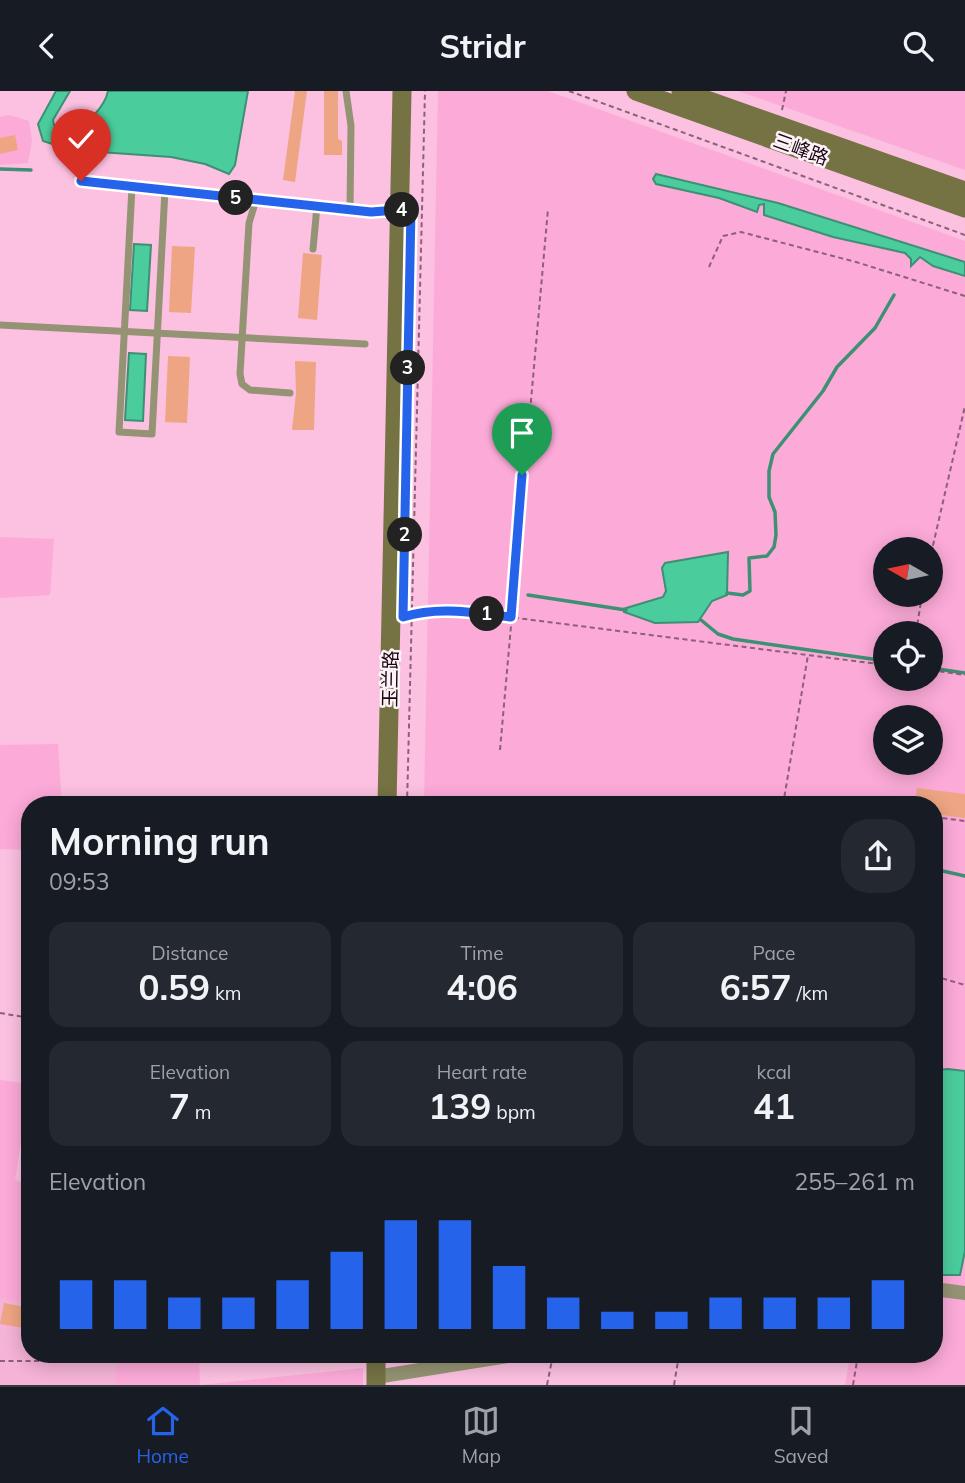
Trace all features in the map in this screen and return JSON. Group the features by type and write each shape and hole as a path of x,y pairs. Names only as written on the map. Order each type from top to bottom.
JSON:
{"street":[{"name":"三峰路","path":"636,91 965,208"},
{"name":"三峰路","path":"681,91 965,191"},
{"name":"玉兰路","path":"387,796 410,95"},
{"name":"玉兰路","path":"400,796 407,616 405,209"},
{"path":"943,1290 965,1293"},
{"path":"387,1363 382,1380 472,1363"}],"lane":[{"path":"345,91 351,126 350,210"},
{"path":"81,181 350,210 405,209"},
{"path":"132,187 119,432 152,434 165,190"},
{"path":"257,200 249,223 243,384 250,390 290,393"},
{"path":"313,249 317,206"},
{"path":"0,325 365,344"}],"path":[{"path":"569,91 965,235"},
{"path":"782,111 786,91"},
{"path":"407,796 410,95"},
{"path":"500,750 548,209"},
{"path":"709,267 723,236 741,232 856,262 965,296"},
{"path":"935,537 965,406"},
{"path":"407,616 446,609 873,662"},
{"path":"784,796 808,655"},
{"path":"943,672 965,675"},
{"path":"943,818 965,821"},
{"path":"943,979 965,985"},
{"path":"0,1013 21,1016"},
{"path":"0,1361 21,1361"},
{"path":"547,1385 551,1363"},
{"path":"674,1385 678,1363"},
{"path":"853,1385 857,1363"}],"shaded area":[{"path":"56,91 70,91 53,120 54,125 72,133 94,115 108,91 248,91 235,165 229,174 205,164 171,157 71,150 43,141 38,124"},
{"path":"438,91 548,91 965,241 965,1385 845,1385 849,1363 943,1363 943,796 424,796"},
{"path":"738,91 965,91 965,170"},
{"path":"9,115 29,121 32,140 28,163 0,165 0,117"},
{"path":"656,174 778,203 965,262 965,276 933,266 920,257 911,266 911,259 905,253 833,237 764,215 764,204 759,205 757,212 719,198 656,184 653,179"},
{"path":"134,244 151,245 147,311 130,310"},
{"path":"129,353 146,354 143,421 125,420"},
{"path":"0,537 54,539 50,595 0,598"},
{"path":"728,552 727,595 712,601 698,622 655,623 624,612 623,609 663,597 666,591 662,568 665,563"},
{"path":"58,744 61,796 21,796 21,850 0,849 0,745"},
{"path":"943,1069 965,1071 965,1251 960,1275 943,1275"},
{"path":"0,1080 21,1083 21,1142 15,1180 21,1182 21,1302 0,1299"},
{"path":"0,1299 21,1302 21,1363 116,1363 115,1385 0,1385"},
{"path":"116,1363 199,1363 200,1385 115,1385"},
{"path":"363,1368 363,1385 201,1385"}],"building":[{"path":"295,91 307,91 295,182 283,180"},
{"path":"324,91 338,91 338,139 342,141 342,155 324,155"},
{"path":"15,135 18,150 0,154 0,138"},
{"path":"172,246 195,247 191,313 169,312"},
{"path":"303,253 322,255 317,320 298,318"},
{"path":"168,356 190,357 187,423 165,422"},
{"path":"295,361 316,362 314,430 292,430 296,393"},
{"path":"917,788 965,794 965,818 943,815 943,796 916,796"},
{"path":"4,1303 21,1306 21,1328 0,1324"}],"waterway":[{"path":"0,169 31,170"},
{"path":"727,593 743,595 750,591 749,558 767,556 774,547 775,512 769,497 769,471 773,454 823,391 837,367 875,328 894,295"},
{"path":"528,595 626,610"},
{"path":"701,620 718,634 733,639 873,659"},
{"path":"943,670 965,673"},
{"path":"943,871 965,876"}],"route":[{"path":"81,181 371,212 411,209 403,617 427,610 446,609 511,617 522,475"}]}
